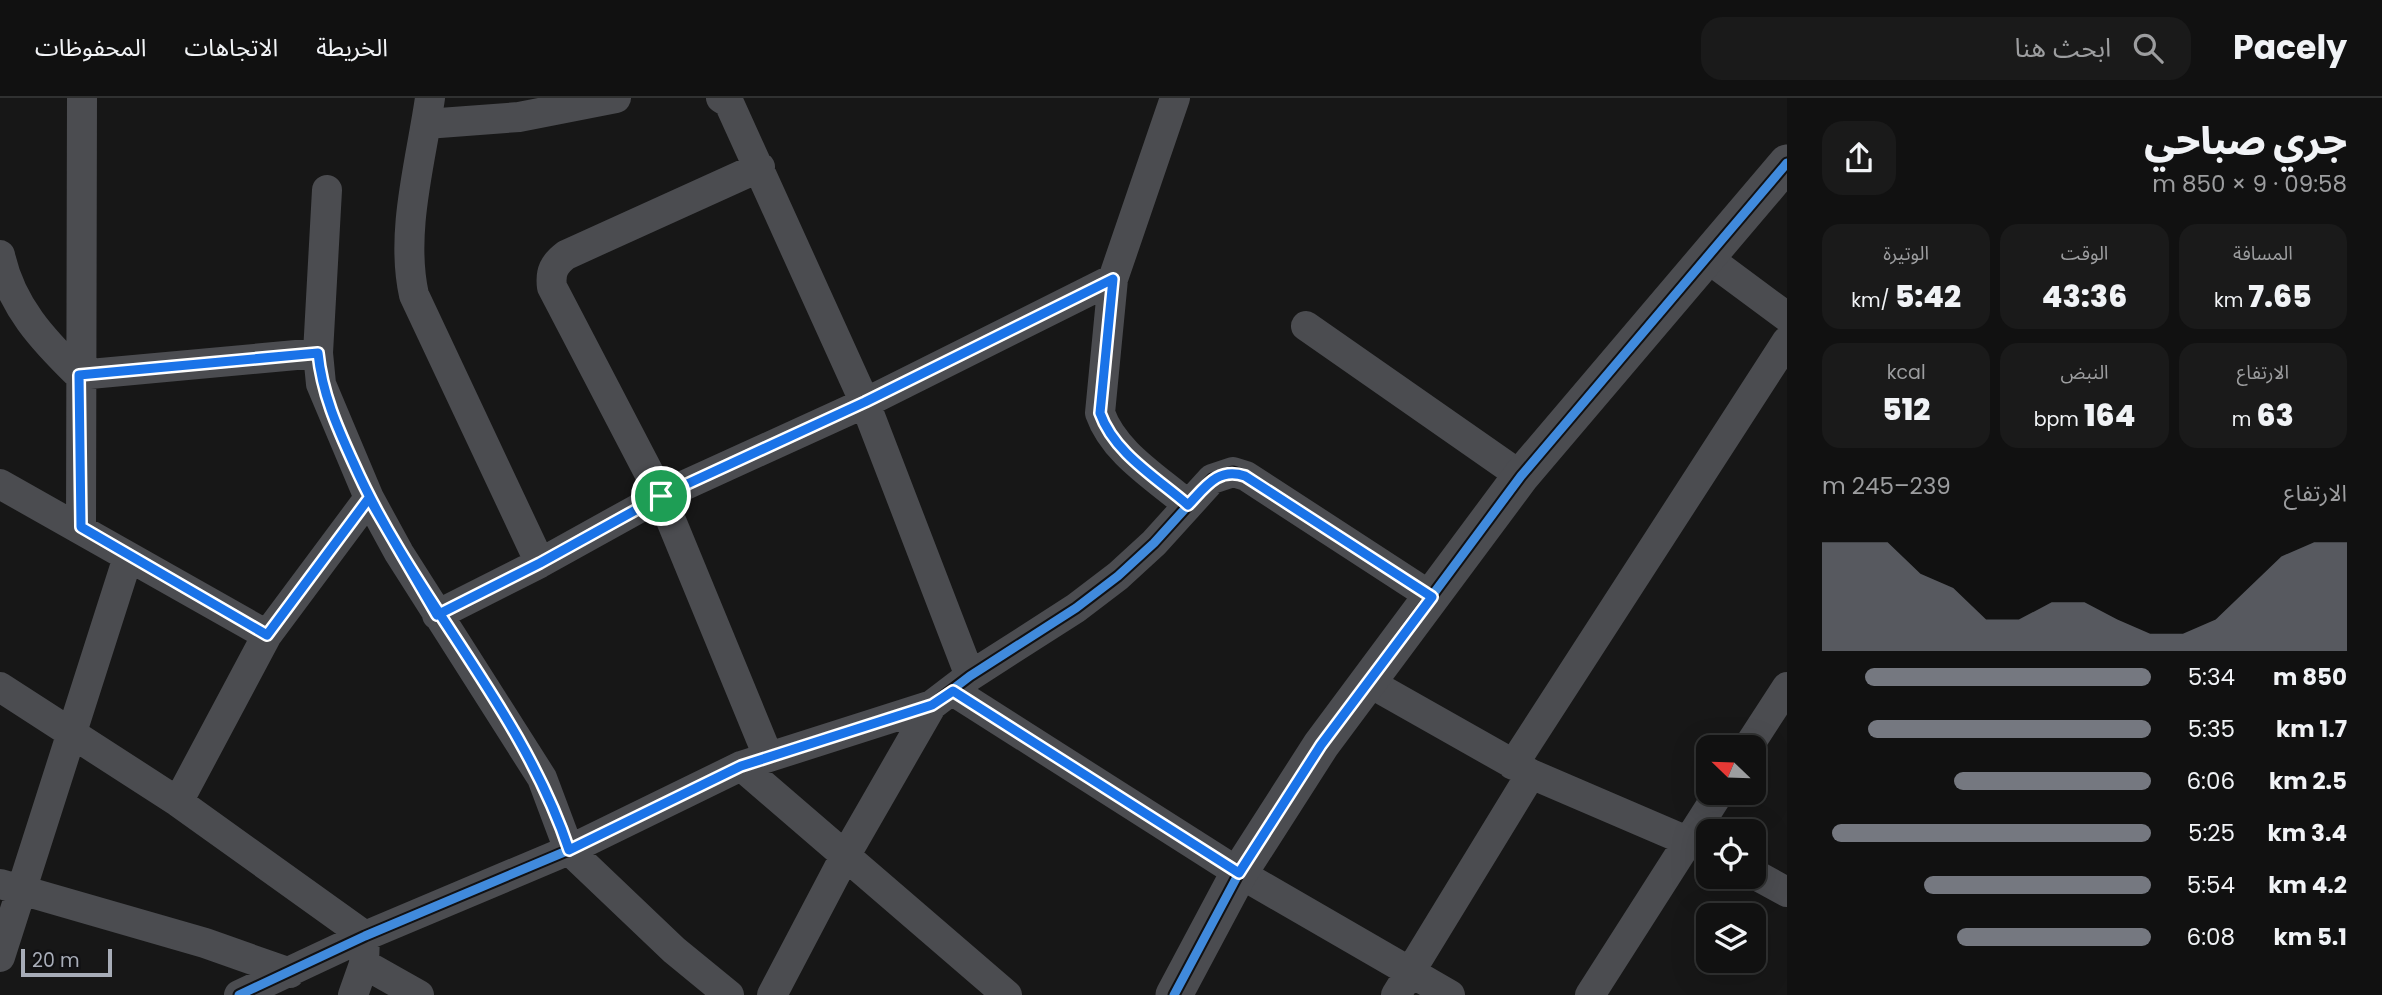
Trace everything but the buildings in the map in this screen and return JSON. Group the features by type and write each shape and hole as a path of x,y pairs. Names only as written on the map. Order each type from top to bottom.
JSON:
{"street":[{"path":"81,527 79,375 82,98"},
{"path":"540,563 414,296 409,272 410,231 428,111 519,117 616,98"},
{"path":"721,98 729,103 760,167 865,402 952,691 1239,873 1403,983 1450,995"},
{"path":"1175,98 1113,279 1100,413 1106,431 1120,447 1188,505"},
{"path":"1174,995 1239,873 1321,745 1370,683 1521,476 1787,163"},
{"path":"760,167 566,255 555,263 551,276 552,288 661,496 755,761 844,858 1007,995"},
{"path":"327,190 318,353 321,384 369,498 437,615 542,778 569,850 674,950 729,995"},
{"path":"0,256 20,309 48,345 79,375 318,353"},
{"path":"1706,257 1787,317"},
{"path":"437,615 540,563 661,496 865,402 1113,279"},
{"path":"1306,326 1521,476"},
{"path":"1403,983 1522,769 1787,341"},
{"path":"239,995 290,972 364,950 755,761 952,691 1076,608 1118,576 1212,479 1223,473 1245,476 1432,597"},
{"path":"0,484 81,527 128,557 267,635"},
{"path":"178,802 267,635 369,498"},
{"path":"0,957 10,887 71,731 128,557"},
{"path":"1370,683 1522,769 1696,844"},
{"path":"0,687 178,802 419,995"},
{"path":"772,995 844,858 952,691"},
{"path":"1758,735 1783,703"},
{"path":"1590,995 1696,848"},
{"path":"1766,881 1787,892"},
{"path":"10,887 205,943 290,972"},
{"path":"353,995 364,950"}],"cycle path":[{"path":"1174,995 1239,873 1321,745 1521,476 1787,163"},
{"path":"239,995 365,936 569,850 741,766 932,705 970,676 1076,608 1118,576 1154,543 1212,479 1233,472 1246,476 1432,597"}],"route":[{"path":"661,496 540,563 437,615 369,498 267,635 128,557 81,527 79,375 318,353 321,384 369,498 399,553 437,615 542,778 569,850 741,766 932,705 953,691 1239,873 1321,745 1432,597 1245,476 1233,472 1223,473 1212,479 1188,505 1120,447 1106,431 1100,413 1113,279 865,402 661,496"}]}
